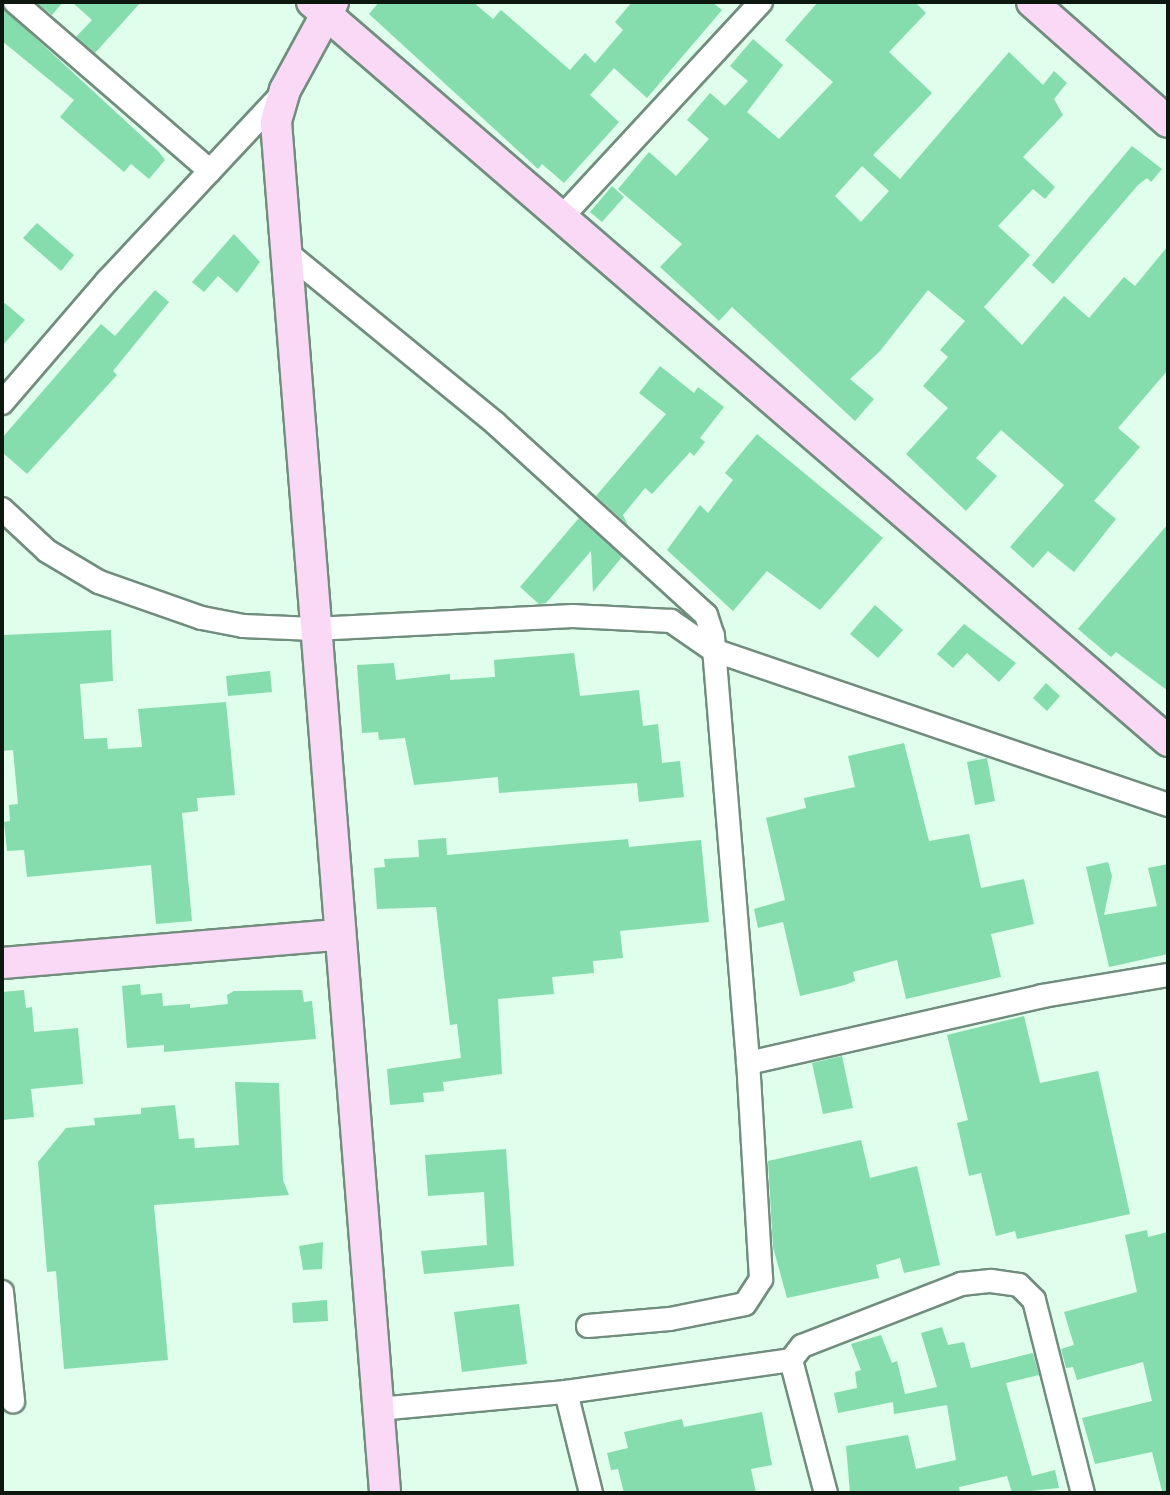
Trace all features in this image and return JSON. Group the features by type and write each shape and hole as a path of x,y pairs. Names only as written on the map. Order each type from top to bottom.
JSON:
{"street":[{"path":"15,2 210,171"},
{"path":"561,218 761,2"},
{"path":"1032,2 1168,122"},
{"path":"385,1493 337,935 276,122 285,90 323,5 561,218 1168,741"},
{"path":"2,403 285,90"},
{"path":"285,251 461,394 664,573 706,615 713,650 748,1063 761,1279 745,1304 696,1315 588,1326"},
{"path":"2,509 47,551 99,582 149,602 243,626 314,629 573,616 671,621 713,650 1168,805"},
{"path":"2,963 337,935"},
{"path":"748,1063 1042,996 1168,975"},
{"path":"378,1409 566,1392 791,1360 802,1346 961,1284 1019,1285 1034,1300 1042,1318 1083,1493"},
{"path":"2,1292 13,1401"},
{"path":"791,1360 826,1493"},
{"path":"566,1392 591,1493"}],"building":[{"path":"36,2 63,2 52,15"},
{"path":"72,2 141,2 95,53 76,37 92,20"},
{"path":"379,2 473,2 493,19 501,10 570,70 585,53 595,63 623,30 615,22 632,2 712,2 722,10 647,98 614,68 590,95 619,122 564,183 542,164 538,169 369,14"},
{"path":"818,2 915,2 926,13 889,52 932,93 873,155 900,179 1009,52 1043,85 1054,71 1067,83 1054,99 1063,115 1023,157 1055,187 1045,199 1033,189 998,226 1030,255 984,307 1022,345 1064,296 1089,318 1124,277 1135,286 1168,246 1168,370 1118,428 1140,447 1094,501 1116,519 1074,572 1048,551 1033,568 1010,547 1064,485 1001,430 976,458 997,476 966,511 906,454 948,408 923,386 948,357 940,350 965,321 928,290 880,351 850,379 874,399 855,421 732,307 719,321 660,267 682,244 618,189 649,152 676,176 709,139 687,120 710,93 725,106 748,81 730,66 753,39 783,65 747,112 779,139 833,82 785,40","holes":["862,166 889,191 861,222 835,196"]},
{"path":"2,7 159,152 165,160 149,179 131,164 124,172 60,117 74,100 2,41"},
{"path":"1132,146 1162,169 1151,182 1147,178 1138,185 1053,284 1032,265"},
{"path":"612,186 624,197 602,222 590,212"},
{"path":"37,223 74,255 61,271 23,238"},
{"path":"234,234 260,262 237,293 218,276 204,292 192,282"},
{"path":"155,290 169,302 113,371 117,375 27,474 2,452 2,438 101,324 115,336"},
{"path":"2,301 25,320 2,346"},
{"path":"660,366 694,393 698,387 724,407 700,438 705,442 694,456 690,452 652,494 645,488 623,515 628,525 596,496 666,414 639,393"},
{"path":"757,434 883,538 820,610 767,571 733,611 667,550 700,505 708,513 733,480 725,473"},
{"path":"579,518 622,557 593,592 591,551 546,603 539,604 520,587"},
{"path":"1168,524 1168,691 1116,652 1111,657 1078,629"},
{"path":"875,605 903,630 878,658 850,634"},
{"path":"964,624 1016,663 999,682 967,653 953,668 937,654"},
{"path":"111,630 113,681 80,684 84,739 107,738 108,749 142,747 138,709 226,702 235,795 197,798 198,811 182,813 192,921 156,924 151,865 27,877 24,850 7,851 4,822 10,821 9,805 18,804 13,750 2,751 4,635"},
{"path":"574,653 580,696 639,690 643,726 658,724 662,763 680,761 684,797 639,802 637,783 499,793 498,777 414,785 405,738 379,740 378,732 362,733 357,665 394,663 396,680 450,674 450,680 495,677 494,660"},
{"path":"270,671 272,692 228,696 226,676"},
{"path":"1046,683 1060,696 1047,711 1033,698"},
{"path":"904,743 929,841 969,834 981,888 1024,879 1034,924 991,934 1001,977 906,999 897,960 853,972 855,981 845,985 800,996 783,922 758,928 754,909 785,900 766,818 806,808 804,798 855,787 848,756"},
{"path":"987,758 995,801 975,805 967,762"},
{"path":"446,838 447,855 628,839 629,847 701,840 709,922 620,931 623,958 593,961 594,973 552,977 554,994 498,999 502,1074 443,1082 444,1091 423,1093 424,1102 390,1105 387,1069 461,1058 457,1024 450,1025 436,907 377,909 374,868 385,867 384,859 419,857 418,840"},
{"path":"1108,862 1112,876 1104,915 1157,906 1148,868 1168,864 1168,954 1109,967 1086,867"},
{"path":"140,984 141,995 162,993 163,1006 190,1004 190,1008 228,1004 227,995 234,991 302,990 304,1002 312,1001 316,1039 164,1052 164,1045 127,1048 122,986"},
{"path":"24,990 26,1008 32,1007 34,1032 78,1028 83,1084 31,1089 34,1117 2,1120 2,992"},
{"path":"1024,1016 1040,1083 1098,1071 1130,1214 1017,1239 1015,1231 996,1236 981,1173 969,1176 957,1123 968,1120 947,1035"},
{"path":"842,1056 853,1108 823,1114 812,1063"},
{"path":"235,1082 279,1083 283,1180 289,1195 154,1205 168,1360 64,1369 56,1271 47,1272 38,1162 66,1128 95,1125 94,1118 141,1114 141,1108 175,1105 179,1139 194,1138 195,1148 239,1145"},
{"path":"861,1140 870,1178 917,1166 940,1265 904,1273 900,1258 876,1265 879,1278 787,1298 773,1247 768,1161"},
{"path":"506,1149 514,1266 424,1274 421,1251 487,1245 484,1192 428,1196 425,1155"},
{"path":"1147,1230 1148,1237 1168,1232 1168,1491 1162,1491 1152,1452 1095,1464 1082,1418 1152,1401 1143,1362 1077,1380 1073,1367 1066,1368 1061,1349 1074,1345 1064,1312 1137,1292 1125,1235"},
{"path":"323,1242 322,1269 303,1270 299,1246"},
{"path":"327,1300 328,1321 293,1323 292,1303"},
{"path":"519,1304 527,1364 462,1372 454,1312"},
{"path":"942,1327 948,1345 964,1342 971,1368 1033,1353 1039,1375 1006,1383 1032,1476 1055,1470 1059,1488 1012,1493 1007,1476 959,1487 960,1493 850,1493 846,1446 908,1435 916,1469 956,1460 947,1405 894,1414 893,1402 838,1413 834,1393 857,1388 855,1372 861,1370 851,1344 881,1335 892,1363 897,1361 905,1394 937,1387 921,1333"},
{"path":"762,1412 772,1465 751,1469 756,1493 624,1493 618,1469 611,1470 607,1453 628,1448 624,1432 682,1419 684,1427"}]}
